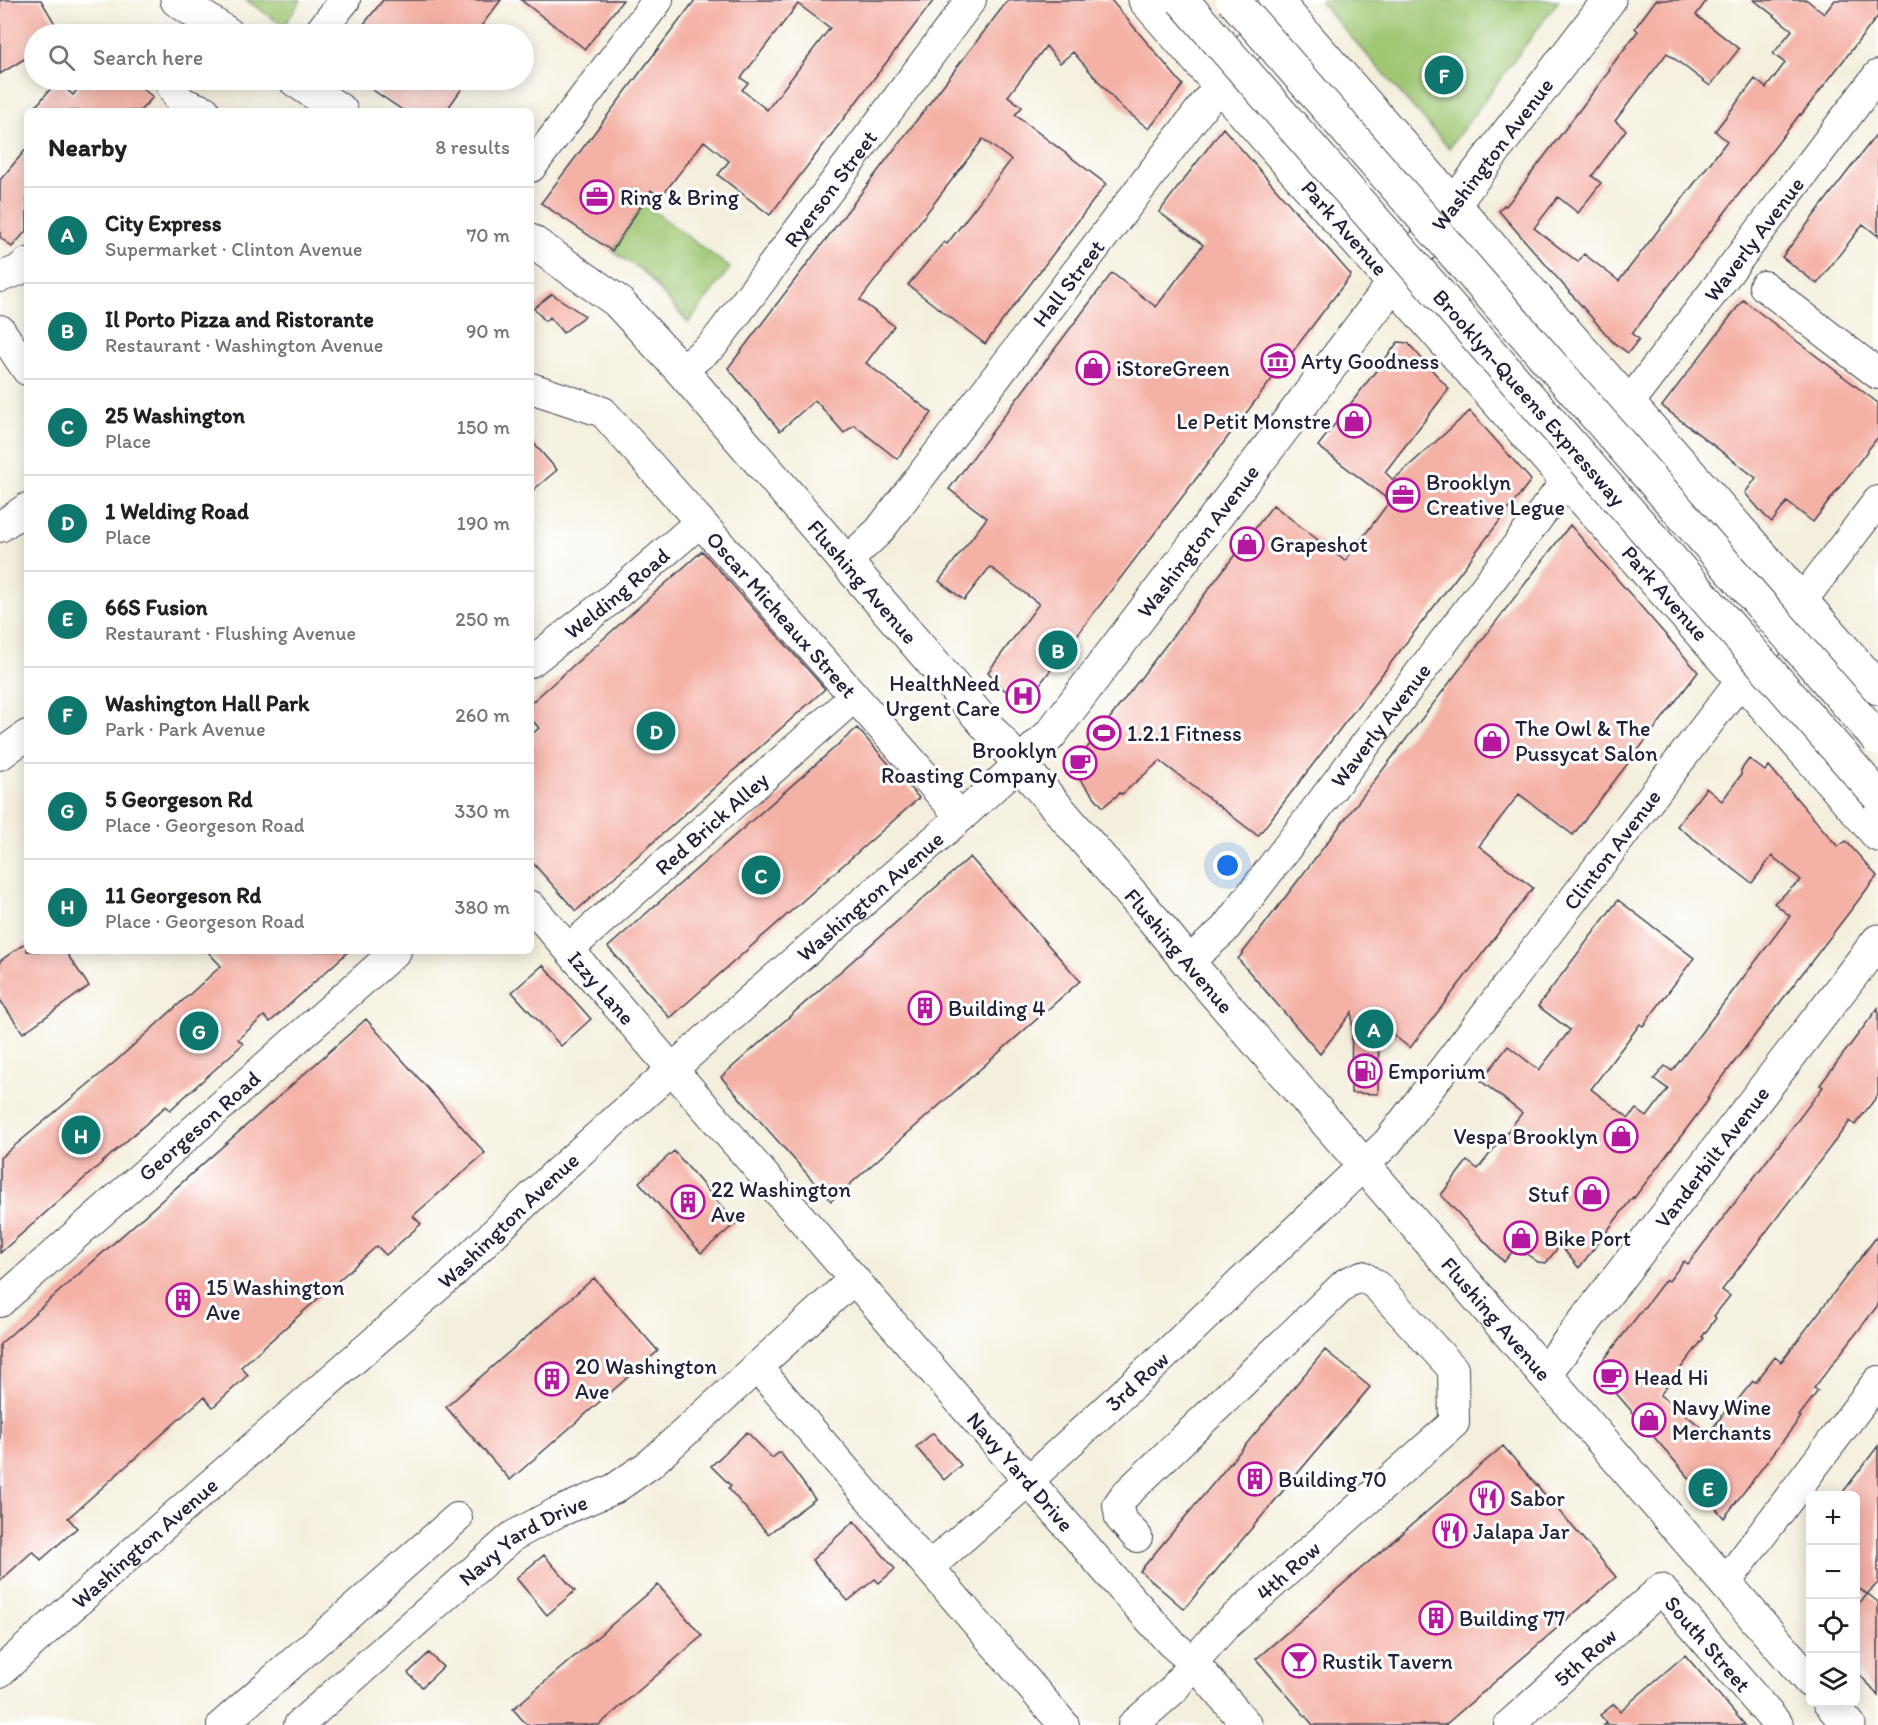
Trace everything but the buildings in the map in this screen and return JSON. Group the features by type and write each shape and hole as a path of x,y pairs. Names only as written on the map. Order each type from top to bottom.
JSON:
{"main road":[{"path":"177,0 213,24"},
{"name":"Park Avenue","path":"1145,0 1878,835"},
{"name":"Brooklyn-Queens Expressway","path":"1182,0 1878,796"},
{"name":"Brooklyn-Queens Expressway","path":"1233,0 1878,739"},
{"name":"Washington Avenue","path":"1012,770 1050,735 1609,0"},
{"path":"1280,2 1878,688"},
{"path":"309,90 336,108"},
{"name":"Flushing Avenue","path":"534,243 617,301 681,370 846,562 1012,770 1159,926 1806,1675"},
{"name":"Vanderbilt Avenue","path":"1545,1373 1878,941"},
{"path":"1834,1707 1849,1725"}],"street":[{"path":"326,24 345,0"},
{"path":"534,163 658,0"},
{"name":"Ryerson Street","path":"681,370 713,345 971,0"},
{"name":"Hall Street","path":"846,562 879,531 1280,2"},
{"name":"Waverly Avenue","path":"1629,404 1878,75"},
{"path":"0,278 24,265"},
{"path":"1764,286 1878,374"},
{"path":"0,330 24,366"},
{"name":"Oscar Micheaux Street","path":"534,389 603,412 961,817"},
{"name":"Waverly Avenue","path":"1188,962 1224,930 1567,480"},
{"name":"Clinton Avenue","path":"1338,1188 1388,1142 1878,501"},
{"path":"0,527 24,510"},
{"name":"Welding Road","path":"534,660 609,601 700,522"},
{"name":"Red Brick Alley","path":"569,949 854,697"},
{"name":"Washington Avenue","path":"0,1672 117,1566 452,1274 553,1176 1012,770"},
{"name":"Izzy Lane","path":"534,909 673,1069"},
{"name":"Georgeson Road","path":"0,1302 393,954"},
{"name":"Navy Yard Drive","path":"673,1069 1171,1643 1193,1662 1247,1725"},
{"name":"3rd Row","path":"929,1567 1029,1480 1163,1357 1338,1188"},
{"name":"4th Row","path":"1133,1725 1173,1690 1193,1662 1224,1627 1454,1423 1453,1369 1377,1286 1362,1276 1346,1283 1125,1495 1118,1505 1120,1518 1137,1537"},
{"name":"Navy Yard Drive","path":"298,1725 513,1536 556,1513 614,1489 633,1477 854,1279"},
{"path":"757,1367 1064,1725"},
{"path":"1726,1582 1878,1381"},
{"path":"222,1725 458,1518"},
{"name":"5th Row","path":"1509,1725 1661,1588"},
{"name":"South Street","path":"1661,1588 1778,1725"}],"green space":[{"path":"246,0 301,0 285,24 281,24"},
{"path":"1323,0 1559,0 1449,148 1321,3"},
{"path":"643,203 730,268 688,323 644,272 612,251"}],"place":[{"name":"Washington Hall Park","path":"1444,75"},
{"name":"Ring & Bring","path":"597,197"},
{"name":"Arty Goodness","path":"1278,361"},
{"name":"iStoreGreen","path":"1093,368"},
{"name":"Le Petit Monstre","path":"1354,421"},
{"name":"Brooklyn Creative Legue","path":"1403,495"},
{"name":"Grapeshot","path":"1247,544"},
{"name":"Il Porto Pizza and Ristorante","path":"1058,650"},
{"name":"HealthNeed Urgent Care","path":"1023,696"},
{"name":"1 Welding Road","path":"656,731"},
{"name":"1.2.1 Fitness","path":"1104,733"},
{"name":"The Owl & The Pussycat Salon","path":"1492,741"},
{"name":"Brooklyn Roasting Company","path":"1080,763"},
{"name":"25 Washington","path":"761,875"},
{"name":"Building 4","path":"925,1008"},
{"name":"City Express","path":"1374,1029"},
{"name":"5 Georgeson Rd","path":"199,1031"},
{"name":"Emporium","path":"1365,1071"},
{"name":"11 Georgeson Rd","path":"81,1135"},
{"name":"Vespa Brooklyn","path":"1621,1136"},
{"name":"Stuf","path":"1592,1194"},
{"name":"22 Washington Ave","path":"688,1202"},
{"name":"Bike Port","path":"1521,1238"},
{"name":"15 Washington Ave","path":"183,1300"},
{"name":"Head Hi","path":"1611,1377"},
{"name":"20 Washington Ave","path":"552,1379"},
{"name":"Navy Wine Merchants","path":"1649,1420"},
{"name":"Building 70","path":"1255,1479"},
{"name":"66S Fusion","path":"1708,1488"},
{"name":"Sabor","path":"1487,1498"},
{"name":"Jalapa Jar","path":"1450,1531"},
{"name":"Building 77","path":"1436,1618"},
{"name":"Rustik Tavern","path":"1299,1661"}]}
